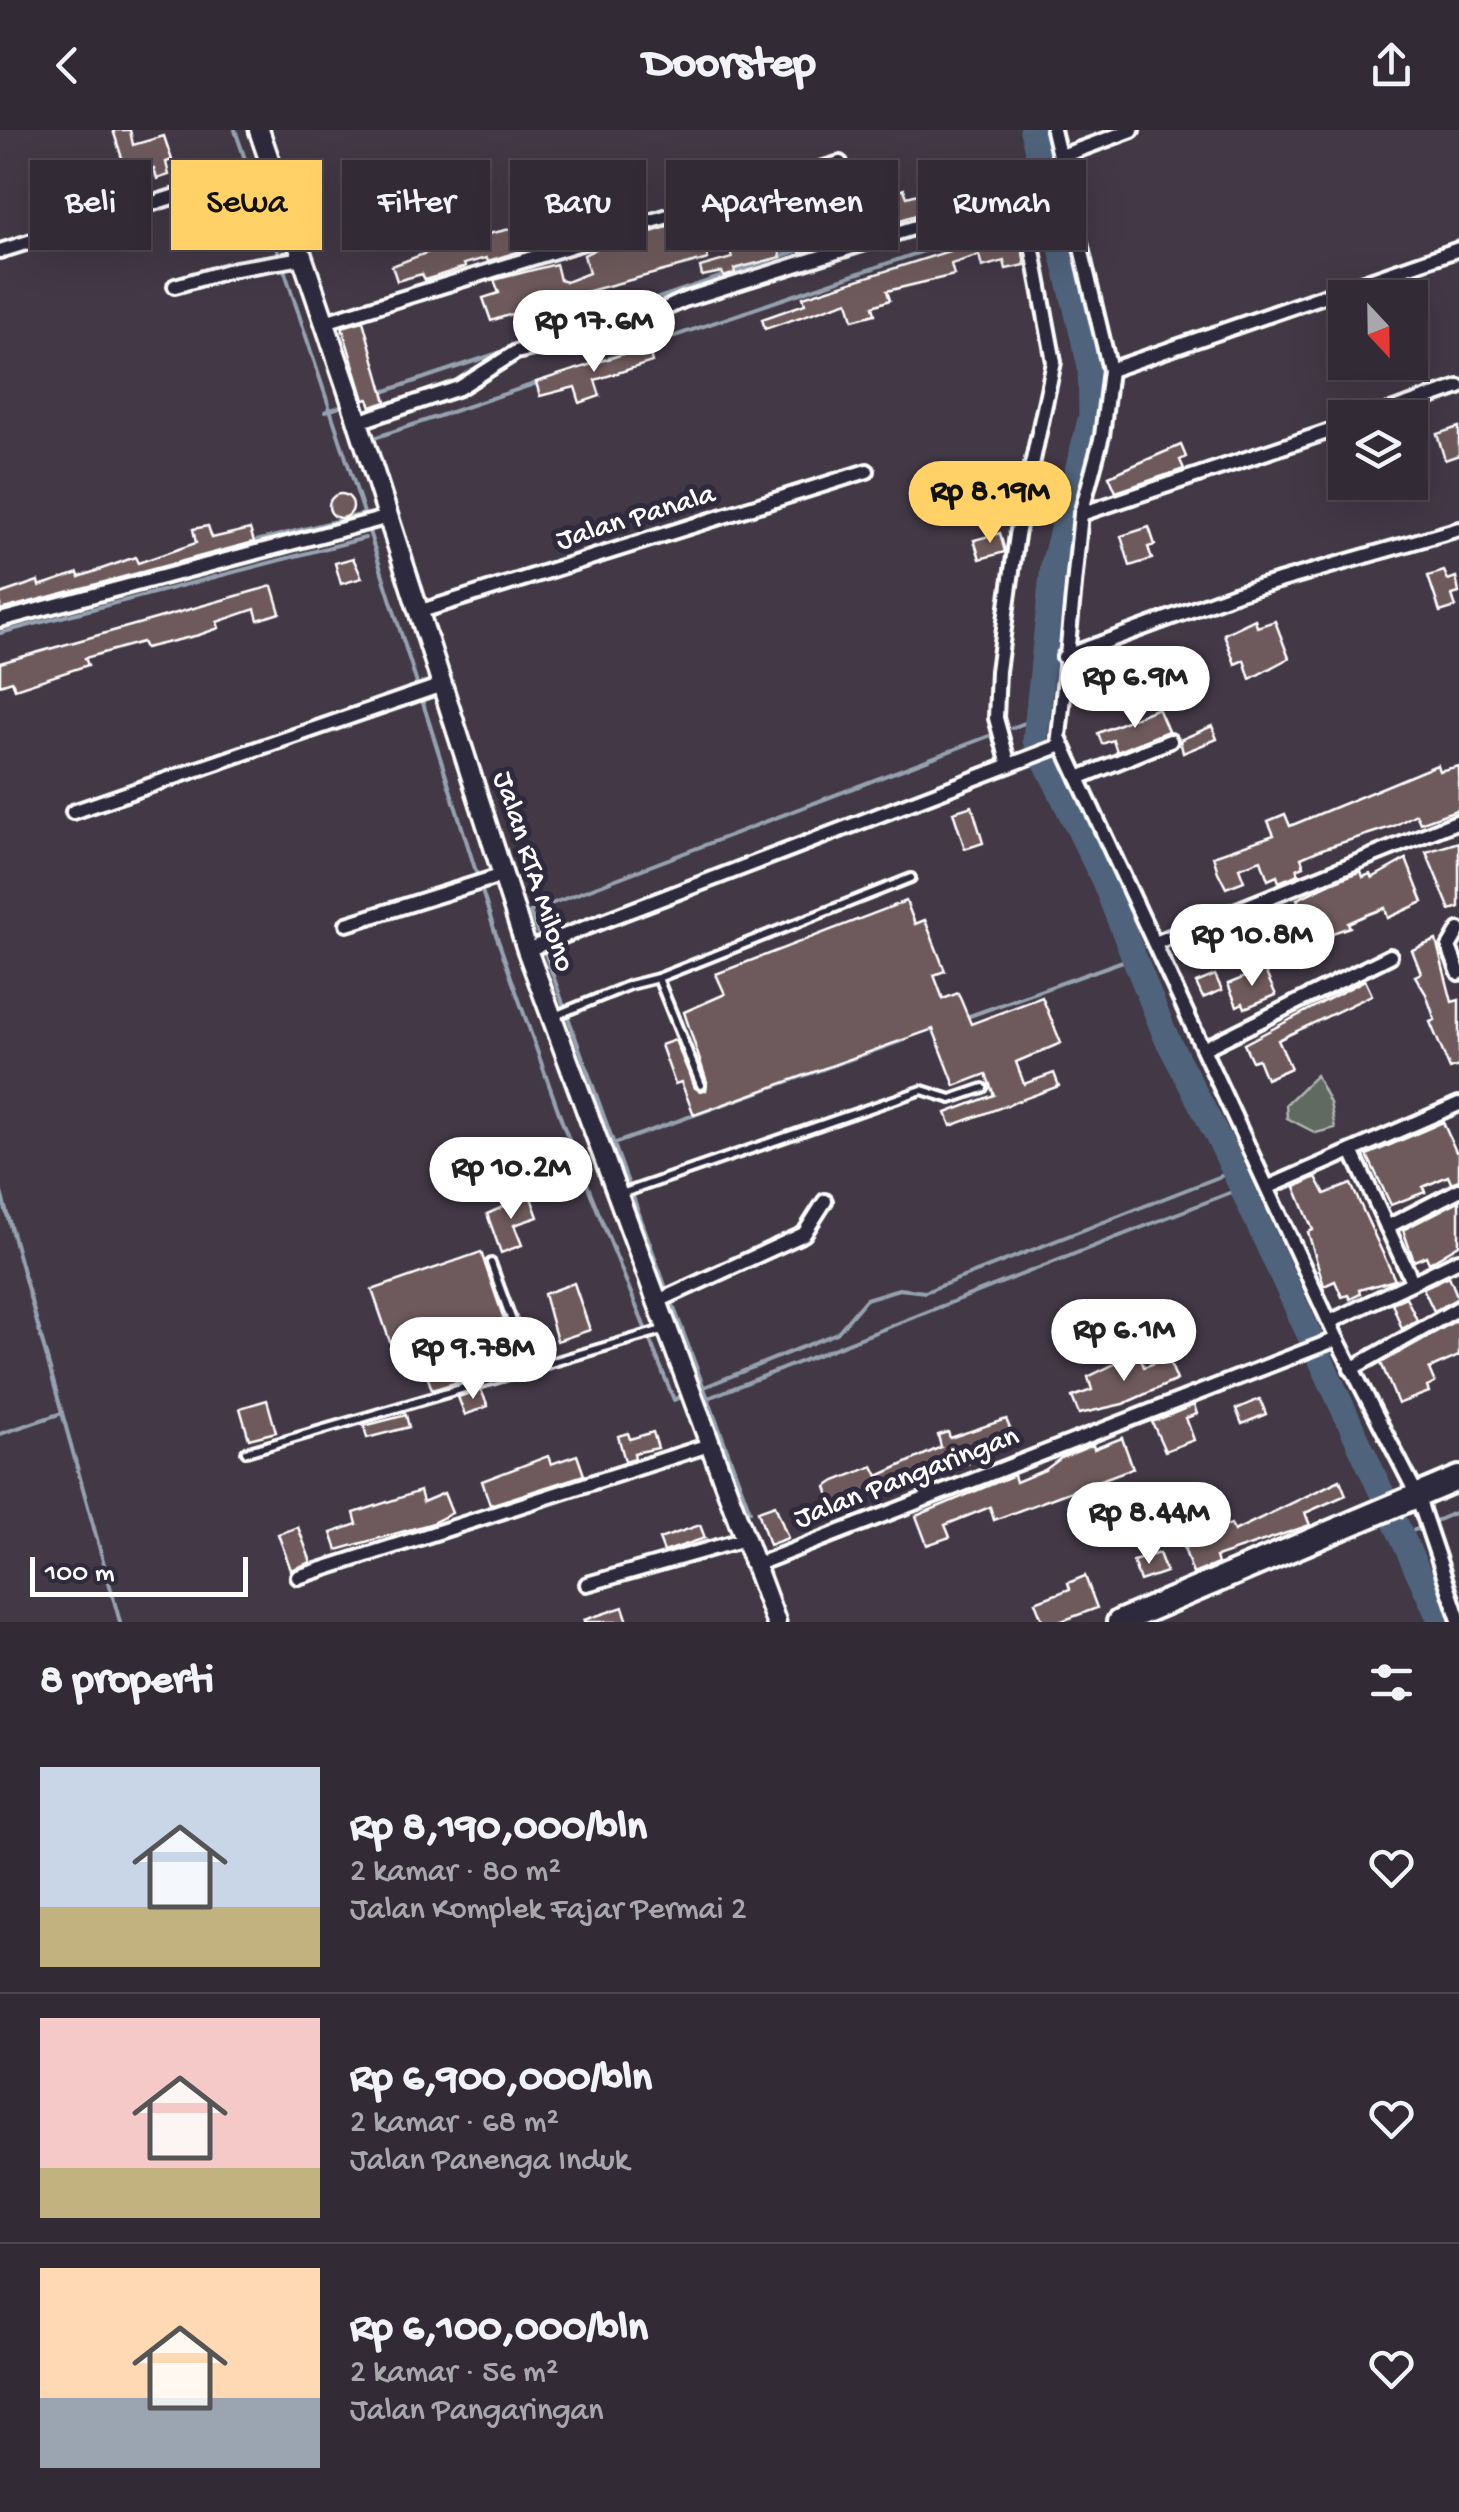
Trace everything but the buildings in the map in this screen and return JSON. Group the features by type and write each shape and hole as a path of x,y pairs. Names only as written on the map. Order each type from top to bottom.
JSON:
{"highway":[{"path":"1118,1622 1459,1478"}],"street":[{"name":"Jalan RTA Milono","path":"258,130 270,160"},
{"path":"1053,130 1110,370 1102,436 1082,514 1057,746 1078,778 1270,1187 1330,1322 1331,1341 1351,1369 1412,1496 1459,1620"},
{"path":"1059,158 1132,130"},
{"path":"358,422 459,388 516,352 580,337 589,328 647,317 684,300 1018,194 1025,208 1054,362 1017,535 998,671 996,718 1009,765"},
{"path":"0,252 171,198"},
{"path":"325,322 666,217"},
{"path":"1110,370 1459,249"},
{"name":"Jalan RTA Milono","path":"301,250 527,950 556,1016 656,1302 776,1622"},
{"path":"175,286 235,269 304,258"},
{"path":"1422,400 1459,387"},
{"path":"1082,514 1328,432"},
{"name":"Jalan Panala","path":"418,612 867,472"},
{"path":"0,620 388,517"},
{"path":"1064,657 1237,593 1459,529"},
{"path":"73,812 442,686"},
{"path":"1078,778 1170,740"},
{"path":"527,950 1057,746"},
{"path":"1155,943 1459,821"},
{"path":"347,924 503,875"},
{"path":"1455,934 1449,947 1459,973"},
{"path":"1204,1048 1390,956"},
{"path":"1270,1187 1459,1104"},
{"path":"1352,1151 1412,1282"},
{"path":"1387,1227 1459,1190"},
{"path":"656,1302 804,1234 825,1201"},
{"path":"1330,1322 1459,1260"},
{"path":"1351,1369 1459,1308"},
{"name":"Jalan Pangaringan","path":"755,1565 1331,1341"},
{"path":"298,1577 709,1445"},
{"path":"587,1584 745,1539"}],"lane":[{"path":"556,1016 630,984 658,978 911,878"},
{"path":"658,978 700,1086"},
{"path":"620,1194 922,1090 951,1100 983,1088"},
{"path":"491,1263 530,1371"},
{"path":"246,1452 666,1329"}],"green space":[{"path":"1316,1075 1330,1103 1335,1128 1316,1133 1287,1118 1286,1104"}],"waterway":[{"path":"235,130 245,160"},
{"path":"1032,130 1090,366 1091,416 1053,565 1035,740 1103,879 1165,1035 1223,1147 1441,1622"},
{"path":"277,250 280,258"},
{"path":"527,343 799,250"},
{"path":"587,366 926,250"},
{"path":"283,266 366,519"},
{"path":"380,393 513,348"},
{"path":"377,437 540,382"},
{"path":"325,412 348,404"},
{"path":"252,542 364,514"},
{"path":"368,528 494,929 564,1127 674,1400 684,1395"},
{"path":"0,633 365,538"},
{"path":"1012,728 1037,718"},
{"path":"667,1291 530,912 989,736"},
{"path":"1044,765 1114,888 1207,1107 1383,1474"},
{"path":"964,1018 1134,957"},
{"path":"613,1144 904,1040"},
{"path":"697,1390 837,1333 866,1299 899,1289 925,1292 1234,1171"},
{"path":"708,1398 1242,1188"},
{"path":"0,1189 120,1622"},
{"path":"671,1300 750,1511"},
{"path":"0,1434 62,1413"},
{"path":"1431,1523 1459,1511"},
{"path":"1403,1535 1422,1527"}]}
